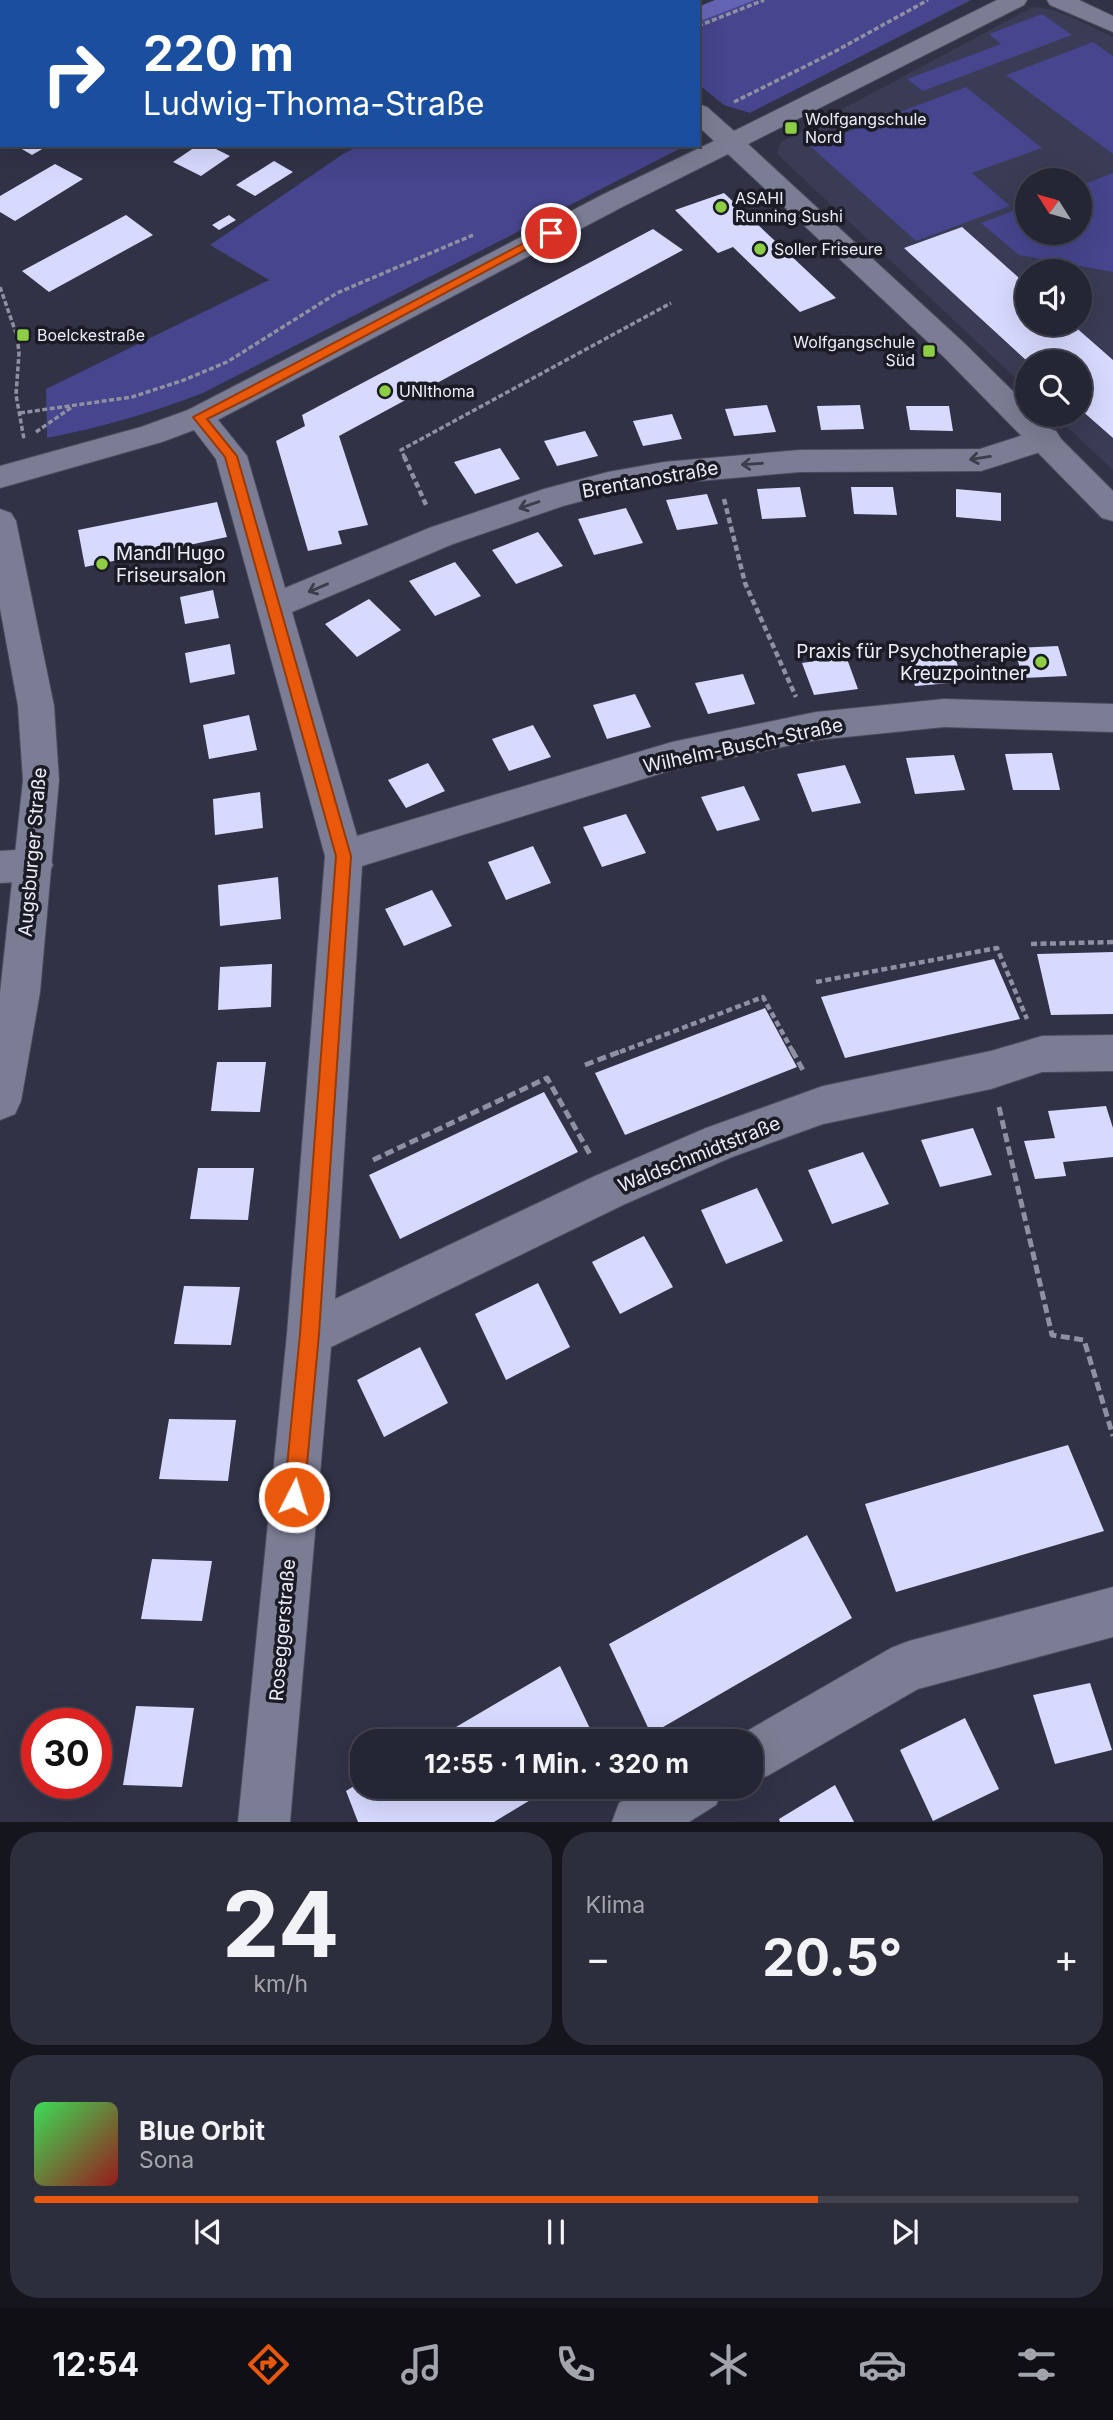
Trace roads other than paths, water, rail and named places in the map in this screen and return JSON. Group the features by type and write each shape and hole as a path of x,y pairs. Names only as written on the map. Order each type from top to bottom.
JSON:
{"street":[{"path":"1014,0 915,52 712,126 954,350 1113,509"},
{"path":"1059,0 1113,25"},
{"path":"0,477 151,435 199,417 675,147"},
{"name":"Roseggerstraße","path":"199,417 231,456 344,856 310,1334 264,1822"},
{"name":"Brentanostraße","path":"272,607 441,536 555,497 608,483 716,467 800,460 981,460 1045,439"},
{"name":"Augsburger Straße","path":"0,521 36,706 41,780 17,867 20,992 0,1101"},
{"name":"Wilhelm-Busch-Straße","path":"344,856 672,756 810,728 944,713 1113,718"},
{"name":"Waldschmidtstraße","path":"310,1334 610,1190 721,1142 823,1105 991,1070 1042,1054 1113,1053"},
{"path":"763,1750 909,1666 1113,1612"},
{"path":"638,1822 677,1799"}],"place":[{"name":"Wolfgangschule Nord","path":"791,128"},
{"name":"ASAHI Running Sushi","path":"721,207"},
{"name":"Soller Friseure","path":"760,249"},
{"name":"Boelckestraße","path":"23,335"},
{"name":"Wolfgangschule Süd","path":"929,351"},
{"name":"UNIthoma","path":"385,391"},
{"name":"Mandl Hugo Friseursalon","path":"102,564"},
{"name":"Praxis für Psychotherapie Kreuzpointner","path":"1041,662"}]}
